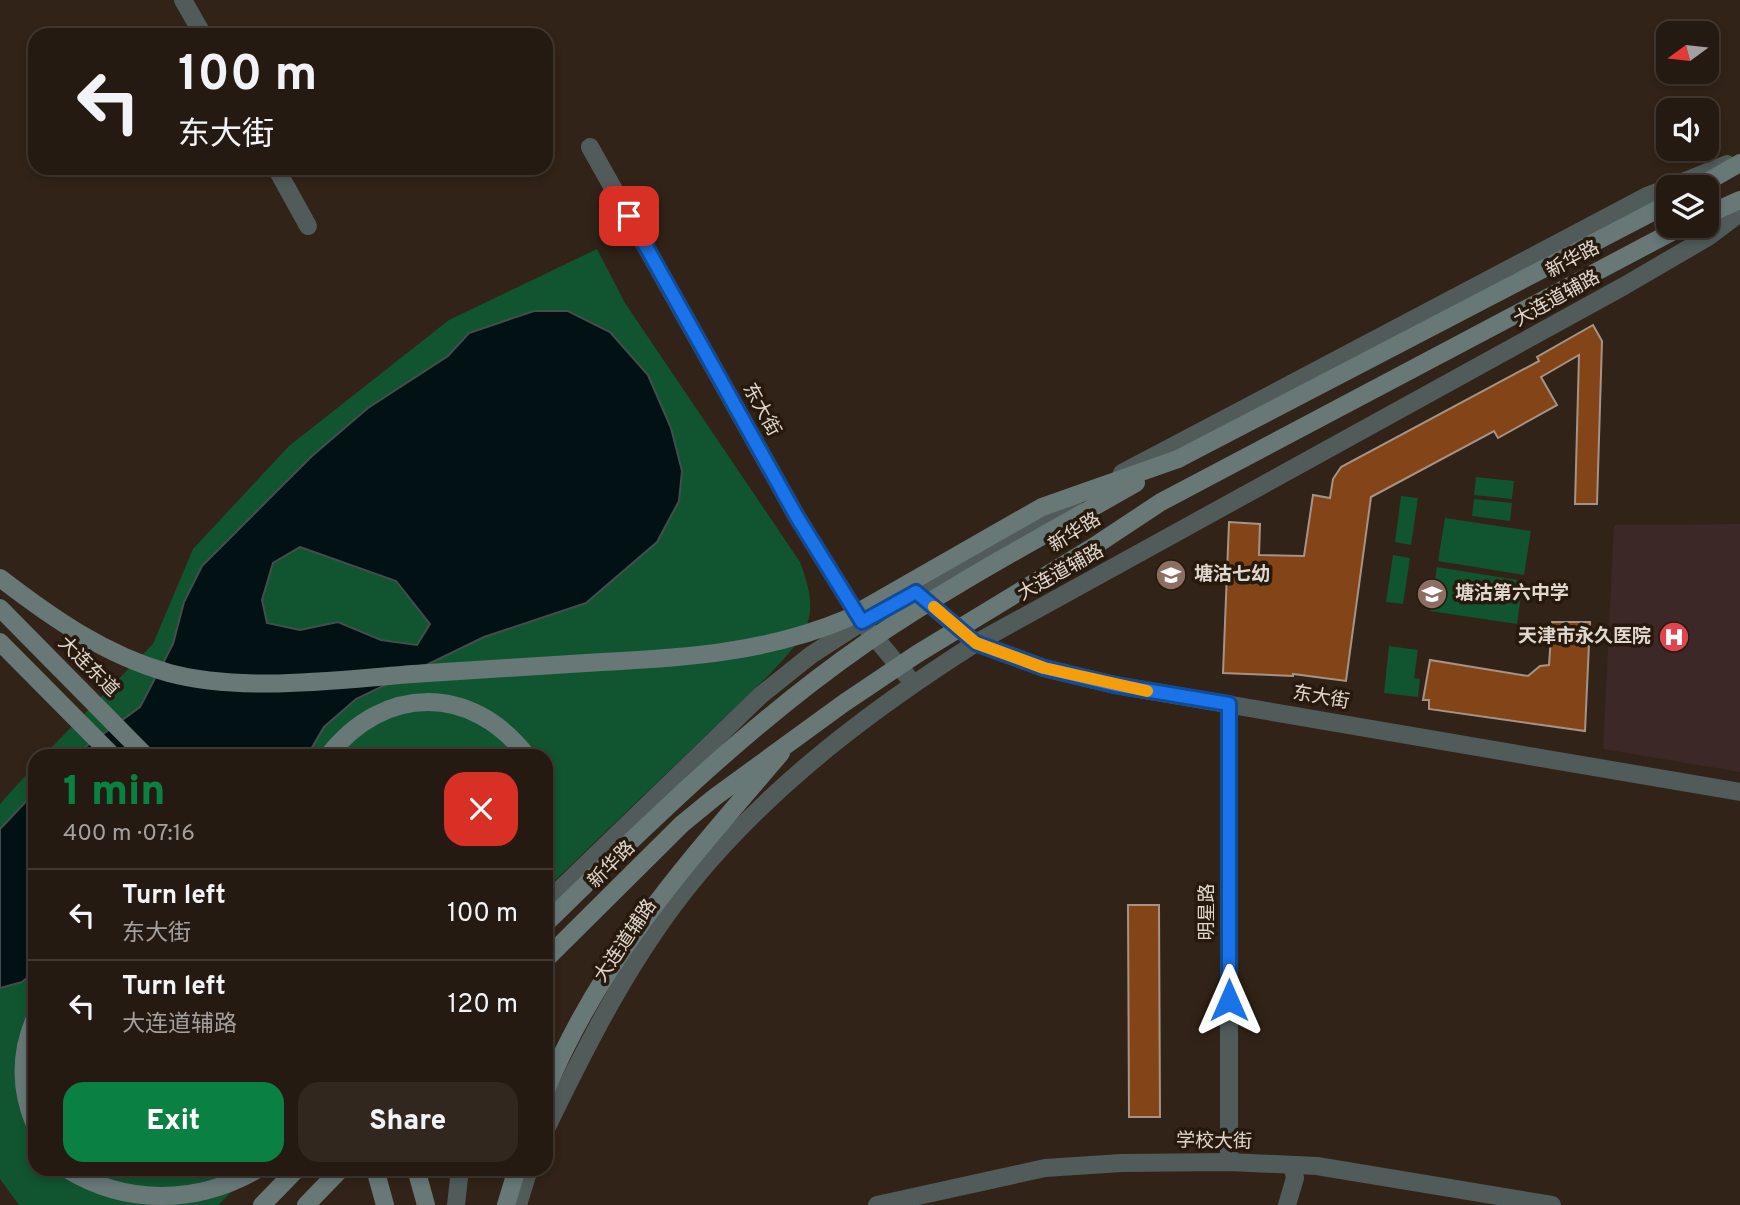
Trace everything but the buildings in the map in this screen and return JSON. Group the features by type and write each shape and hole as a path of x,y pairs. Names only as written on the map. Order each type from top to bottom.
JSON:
{"main road":[{"path":"1717,175 1740,160"},
{"path":"1719,209 1740,200"},
{"name":"新华路","path":"553,916 735,744 855,651 980,572 1178,459 1656,211"},
{"name":"新华路","path":"553,952 682,824 844,703 917,654 1093,547 1161,502 1660,238"},
{"path":"0,578 64,626 97,645 168,673 208,681 273,682 659,659 758,647 819,630 846,619 1042,507 1178,459"},
{"name":"大连东道","path":"0,608 139,749"},
{"path":"0,642 106,749"},
{"path":"334,749 349,733 376,715 411,703 430,701 458,705 480,713 509,734 521,749"},
{"path":"553,1075 584,1009 635,929 688,861 786,748"},
{"path":"28,1040 24,1052 23,1075 28,1107"},
{"path":"76,1176 130,1200 169,1200 197,1195 242,1176"},
{"path":"262,1205 290,1176"},
{"path":"306,1205 334,1176"},
{"path":"377,1176 385,1205"},
{"path":"418,1176 426,1205"},
{"path":"506,1205 515,1176"}],"street":[{"path":"183,0 199,28"},
{"name":"东大街","path":"590,147 797,517 862,622 912,683"},
{"path":"1702,175 1740,160"},
{"path":"280,175 308,226"},
{"path":"553,896 761,695 811,655 862,622 1182,440 1656,195"},
{"name":"大连道辅路","path":"553,1115 616,993 694,879 749,818 812,758 912,683 976,643 1624,286 1708,237 1740,213"},
{"name":"东大街","path":"916,592 976,643 1044,668 1115,685 1740,792"},
{"name":"明星路","path":"1229,704 1229,1162"},
{"name":"学校大街","path":"877,1205 1045,1168 1121,1163 1229,1162 1317,1166 1552,1205"},
{"path":"1287,1205 1295,1178 1292,1165"},
{"path":"456,1205 459,1176"},
{"path":"518,1205 527,1176"}],"shaded area":[{"path":"534,311 568,311 610,332 648,375 671,428 682,471 679,501 657,542 586,603 484,637 356,699 324,727 311,749 83,749 140,707 173,644 184,602 202,566 312,456 368,408 448,356 469,333","holes":["300,547 396,581 430,624 417,645 381,640 338,622 300,630 267,623 262,600 273,563"]},
{"name":"天津市永久医院","path":"1740,524 1740,772 1603,749 1614,525"},
{"path":"28,799 28,977 22,982 0,988 0,829"}],"green space":[{"path":"597,249 625,303 800,562 810,597 808,623 794,647 770,674 553,882 553,749 50,749 153,644 193,549 289,446 449,320"},
{"path":"1476,477 1514,481 1512,499 1474,495"},
{"path":"1401,496 1418,498 1411,545 1395,542"},
{"path":"1474,499 1512,503 1510,521 1472,516"},
{"path":"1445,518 1531,531 1524,575 1438,561"},
{"path":"1393,555 1410,558 1403,604 1386,602"},
{"path":"1437,567 1523,581 1517,624 1430,611"},
{"path":"1389,646 1418,650 1414,678 1420,679 1418,697 1384,693"},
{"path":"28,773 28,1176 248,1176 218,1205 19,1205 0,1179 0,804"}],"slow traffic":[{"path":"934,607 976,643 1044,668 1147,691"}],"place":[{"name":"塘沽七幼","path":"1171,575"},
{"name":"塘沽第六中学","path":"1432,594"},
{"name":"天津市永久医院","path":"1674,637"}],"route":[{"path":"629,216 797,517 862,622 916,592 976,643 1044,668 1115,685 1229,704 1229,1000"}]}
